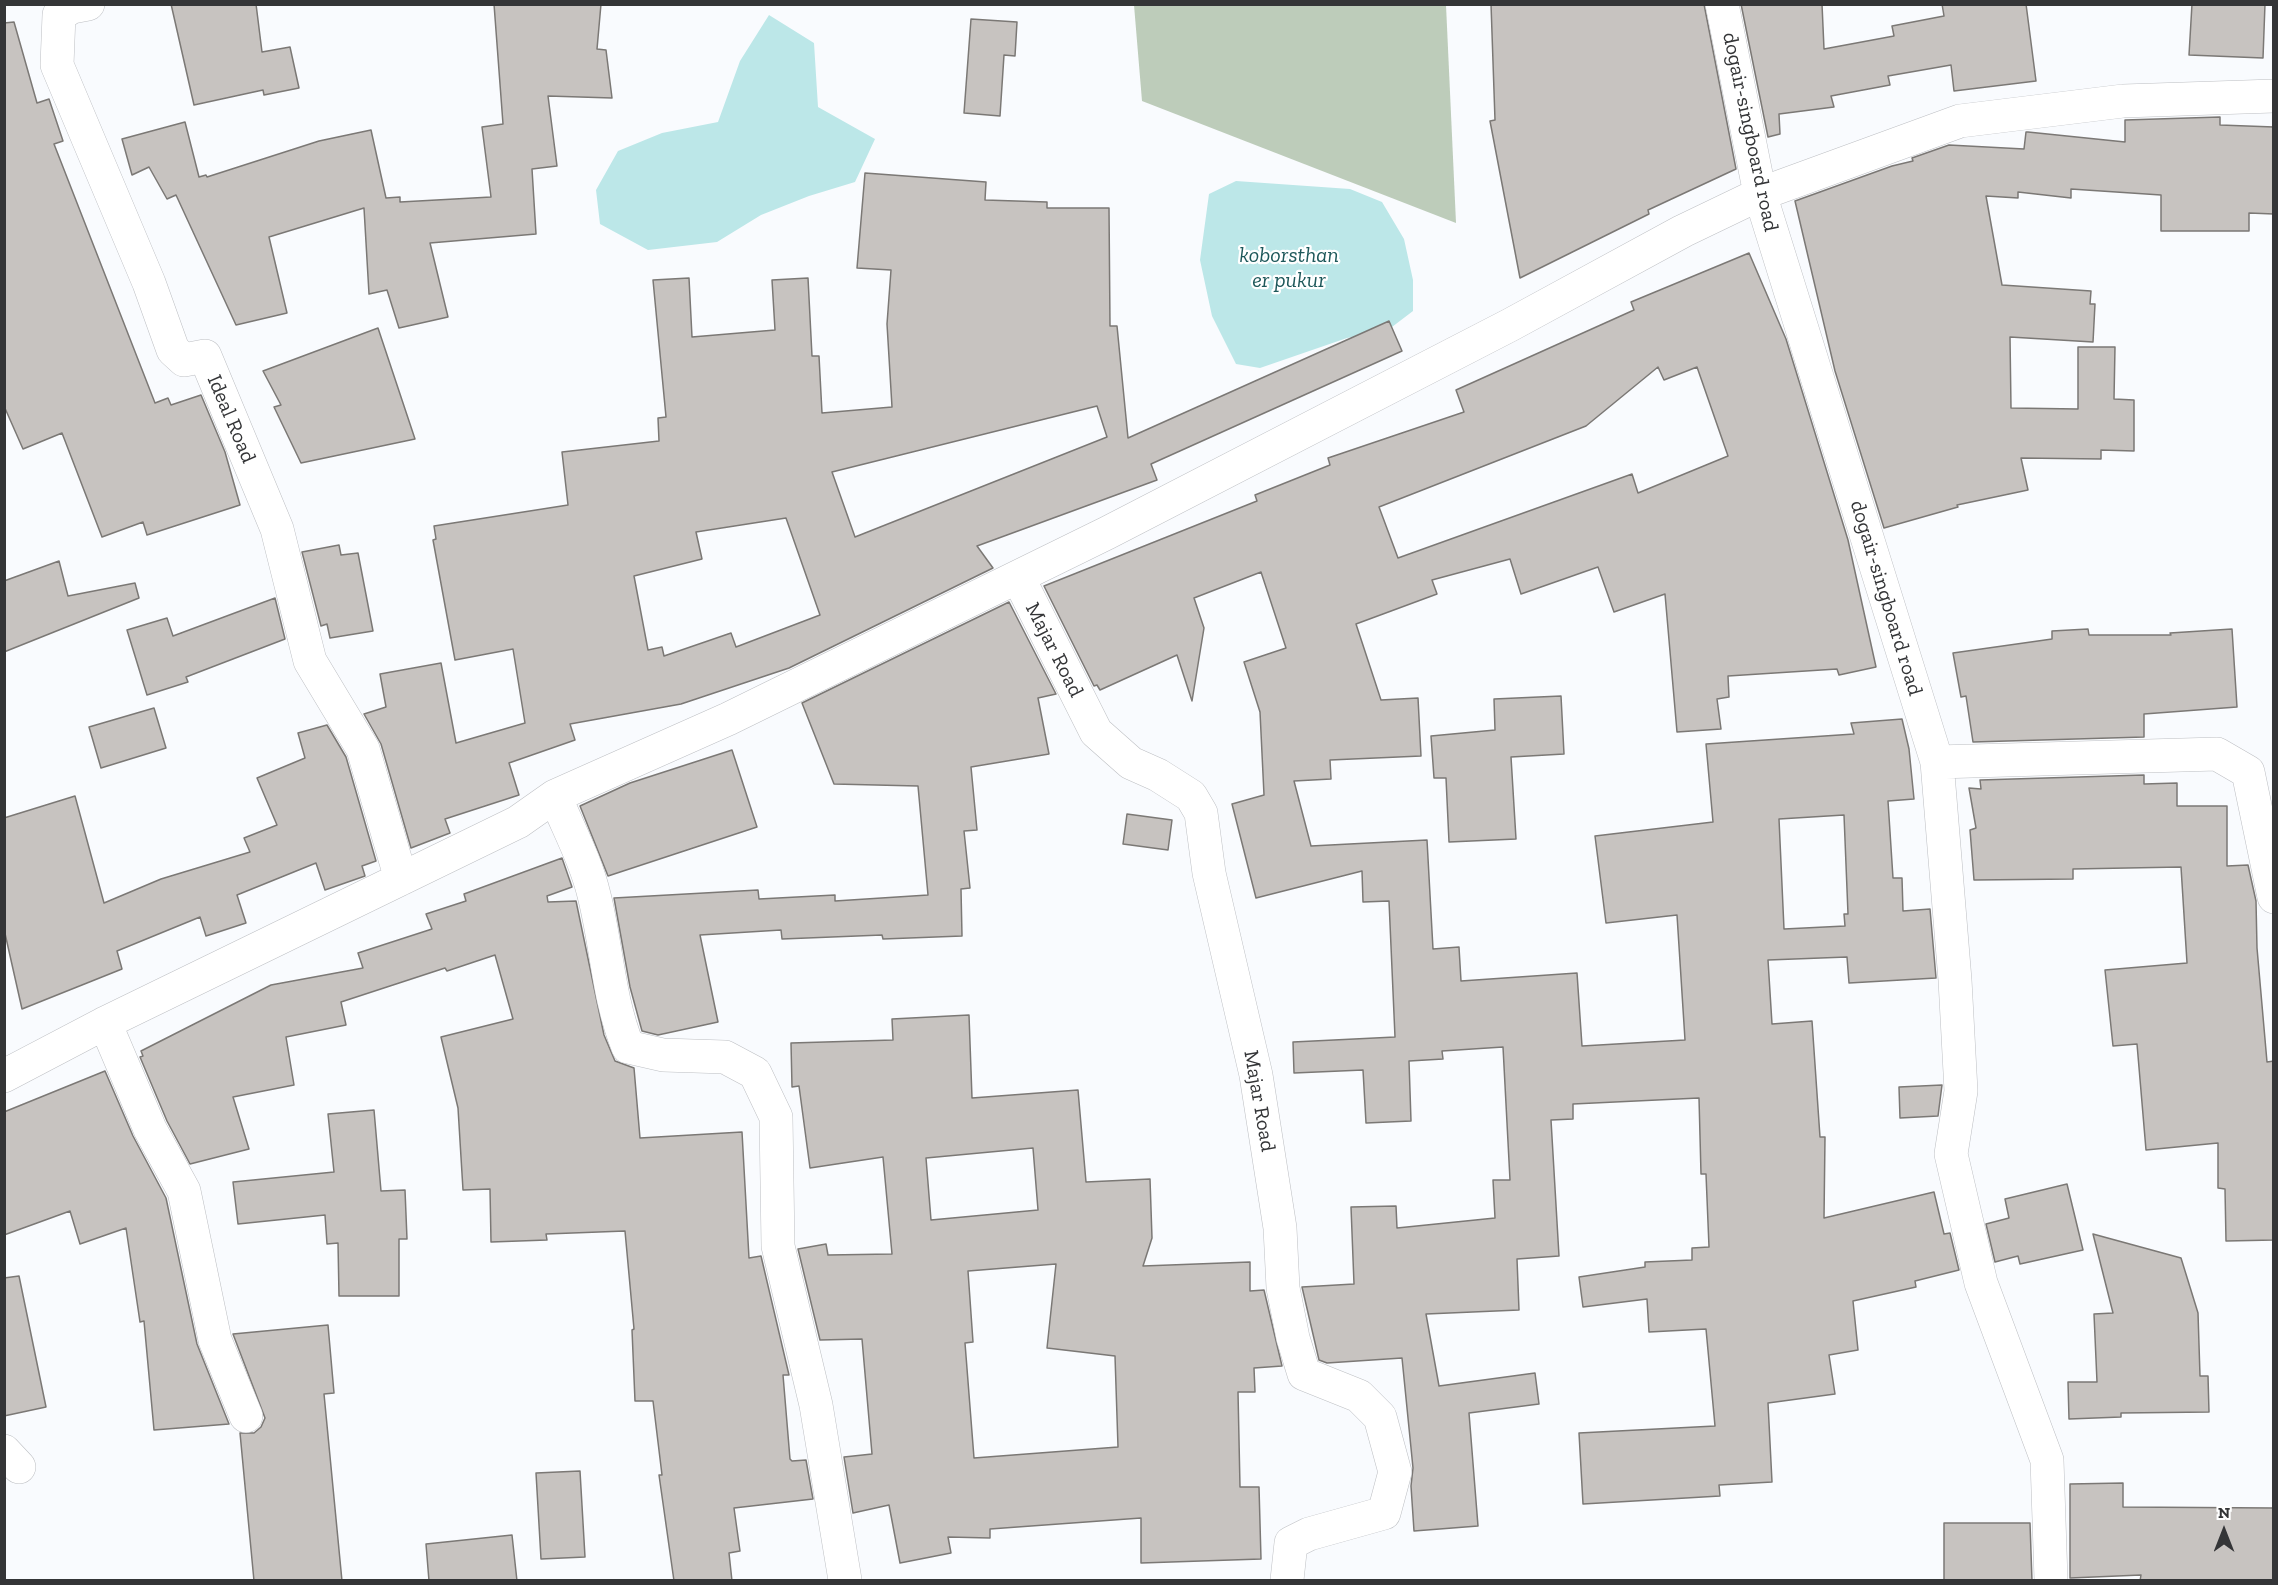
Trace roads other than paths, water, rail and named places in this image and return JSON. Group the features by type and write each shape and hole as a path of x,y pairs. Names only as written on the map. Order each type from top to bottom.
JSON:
{"street":[{"name":"Ideal Road","path":"88,4 72,7 59,15 57,65 149,283 173,350 184,360 205,356 230,415 278,529 310,660 363,749 401,879"},
{"name":"dogair-singboard road","path":"1722,4 1760,194 1937,762 1955,980 1961,1091 1951,1154 1981,1283 2047,1460 2051,1581"},
{"path":"4,1076 105,1023 518,822 555,796 728,719 1018,577 1760,194 1960,121 2123,101 2274,96"},
{"name":"Majar Road","path":"1018,577 1096,732 1131,763 1158,775 1191,796 1201,813 1209,873 1256,1075 1280,1228 1283,1288 1293,1338 1304,1374 1359,1396 1380,1417 1395,1472 1384,1513 1309,1534 1291,1543 1287,1581"},
{"path":"1937,762 2217,754 2248,772 2274,897"},
{"path":"555,796 594,894 607,971 620,1027 628,1047 663,1055 725,1057 755,1073 776,1117 778,1246 816,1405 845,1581"},
{"path":"105,1023 150,1129 184,1191 215,1340 246,1416"}],"water":[{"path":"769,15 814,43 818,107 875,139 855,182 809,196 761,215 717,242 648,250 600,224 596,190 618,151 662,133 718,122 740,61"},
{"name":"koborsthan er pukur","path":"1236,181 1350,189 1382,202 1404,239 1413,280 1413,311 1388,330 1347,338 1260,368 1236,364 1212,316 1200,260 1209,194"}]}
